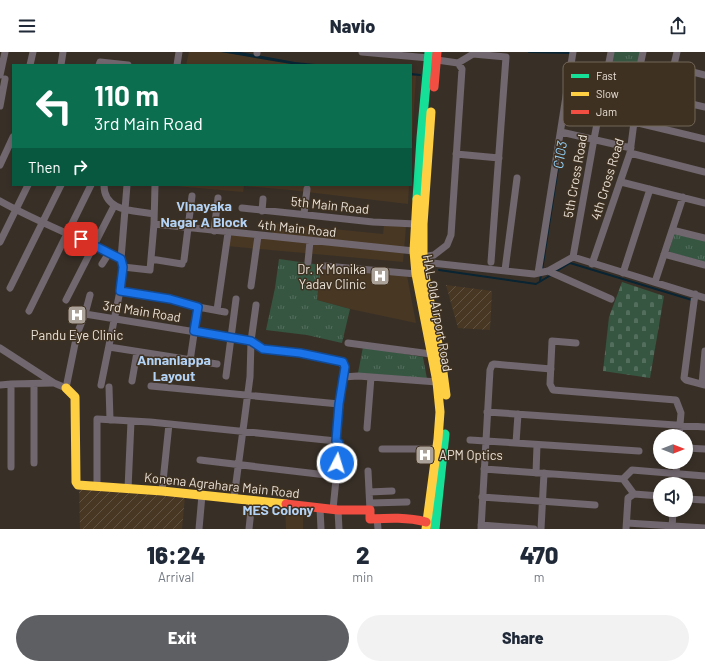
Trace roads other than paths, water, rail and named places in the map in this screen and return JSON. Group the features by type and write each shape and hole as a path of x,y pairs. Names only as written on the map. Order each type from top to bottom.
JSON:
{"main road":[{"name":"HAL Old Airport Road","path":"426,526 436,449 443,412 416,274 414,251 421,138 433,55"},
{"name":"HAL Old Airport Road","path":"433,55 423,224 423,261 442,365 445,438 435,529"},
{"name":"Konena Agrahara Main Road","path":"66,388 74,397 76,482 78,485 162,490 335,510 370,507"},
{"path":"370,507 370,519 418,520 426,526"}],"street":[{"path":"0,106 5,78 5,52"},
{"path":"30,64 33,52"},
{"path":"61,64 63,52"},
{"path":"177,64 179,52"},
{"path":"362,52 433,55 458,63 462,69 451,236 447,245 423,261"},
{"name":"5th Cross Road","path":"609,62 611,52"},
{"name":"4th Cross Road","path":"641,62 643,52"},
{"path":"674,62 677,52"},
{"path":"458,63 473,54 506,57 491,262"},
{"path":"99,64 100,62 115,64"},
{"path":"695,72 705,75"},
{"path":"695,105 705,107"},
{"path":"538,273 565,126"},
{"name":"5th Cross Road","path":"573,257 597,126"},
{"name":"4th Cross Road","path":"592,264 631,150 634,126"},
{"path":"651,126 705,138"},
{"path":"564,132 594,139 705,172"},
{"path":"0,163 12,139"},
{"path":"456,154 499,158"},
{"path":"505,270 517,178"},
{"path":"621,182 705,203"},
{"path":"0,242 28,186"},
{"path":"10,288 41,222 60,186"},
{"path":"29,311 91,186"},
{"path":"104,186 106,196 114,206 154,214"},
{"path":"101,385 120,291 127,186"},
{"path":"0,201 41,222 94,245 109,253 122,263 150,270 154,224 155,186"},
{"path":"304,214 307,188"},
{"path":"623,273 650,189"},
{"path":"151,259 183,262 192,196"},
{"path":"655,282 683,197"},
{"path":"214,231 218,198"},
{"path":"262,211 263,199"},
{"path":"66,300 114,206"},
{"name":"5th Main Road","path":"242,208 373,222 416,224"},
{"name":"4th Main Road","path":"154,224 228,233 414,251"},
{"path":"672,230 705,238"},
{"path":"216,310 228,233"},
{"path":"251,286 258,236"},
{"path":"308,262 310,241"},
{"path":"102,264 109,253"},
{"path":"664,254 705,265"},
{"path":"423,261 534,274 548,271 573,257 705,298"},
{"path":"325,266 416,274"},
{"path":"548,271 611,299"},
{"path":"120,291 170,299 198,307 225,312"},
{"path":"695,294 684,378 686,380 703,384 705,351"},
{"path":"0,348 54,383 66,388 78,334 90,295"},
{"path":"226,376 236,299"},
{"path":"234,498 248,395 251,341 256,305"},
{"path":"190,361 198,307"},
{"name":"3rd Main Road","path":"85,314 251,341 263,349 300,353 343,362 345,367"},
{"path":"576,343 552,341 550,384 553,390 676,400 681,413 679,427"},
{"path":"348,343 431,354"},
{"path":"109,347 190,361 217,364"},
{"path":"132,381 137,352"},
{"path":"534,529 481,527 490,370 492,365 551,369"},
{"path":"339,529 335,510 335,476 339,450 339,443 336,441 339,404 345,367 358,376"},
{"path":"344,377 358,376 437,382"},
{"path":"367,428 371,377"},
{"path":"0,386 11,384 54,383"},
{"path":"11,384 11,467"},
{"path":"34,384 34,463"},
{"path":"151,386 339,404"},
{"path":"109,387 110,420"},
{"path":"487,412 705,428"},
{"path":"516,443 518,414"},
{"path":"97,487 97,419 169,424 336,441"},
{"path":"128,489 131,421"},
{"path":"162,490 169,424"},
{"path":"470,440 639,450"},
{"path":"536,473 537,445"},
{"path":"693,448 705,449"},
{"path":"382,449 436,449"},
{"path":"200,460 335,476"},
{"path":"484,469 623,479 632,470 705,476"},
{"path":"676,469 676,477"},
{"path":"368,471 370,507 408,502"},
{"path":"541,529 544,474"},
{"path":"623,479 634,494"},
{"path":"369,492 392,491"},
{"path":"653,495 634,494 628,498 626,526 705,528"},
{"path":"199,529 202,495"},
{"path":"482,497 595,505"},
{"path":"693,499 705,500"},
{"path":"249,529 252,500"},
{"path":"320,508 321,529"},
{"path":"672,527 673,517"},
{"path":"377,518 378,529"}],"water":[{"path":"221,52 240,52 315,64 291,64"}],"waterway":[{"name":"C103","path":"529,52 570,53"},
{"name":"C103","path":"412,74 420,75"},
{"name":"C103","path":"542,270 558,168"},
{"name":"C103","path":"555,272 570,263 692,300"},
{"name":"C103","path":"439,270 536,284 551,275"},
{"name":"C103","path":"540,281 541,274"}],"place":[{"name":"Dr. K Monika Yadav Clinic","path":"380,276"},
{"name":"Pandu Eye Clinic","path":"77,315"},
{"name":"APM Optics","path":"425,455"}],"district":[{"name":"Vinayaka Nagar A Block","path":"204,214"},
{"name":"Annaniappa Layout","path":"174,368"},
{"name":"MES Colony","path":"278,510"}]}
